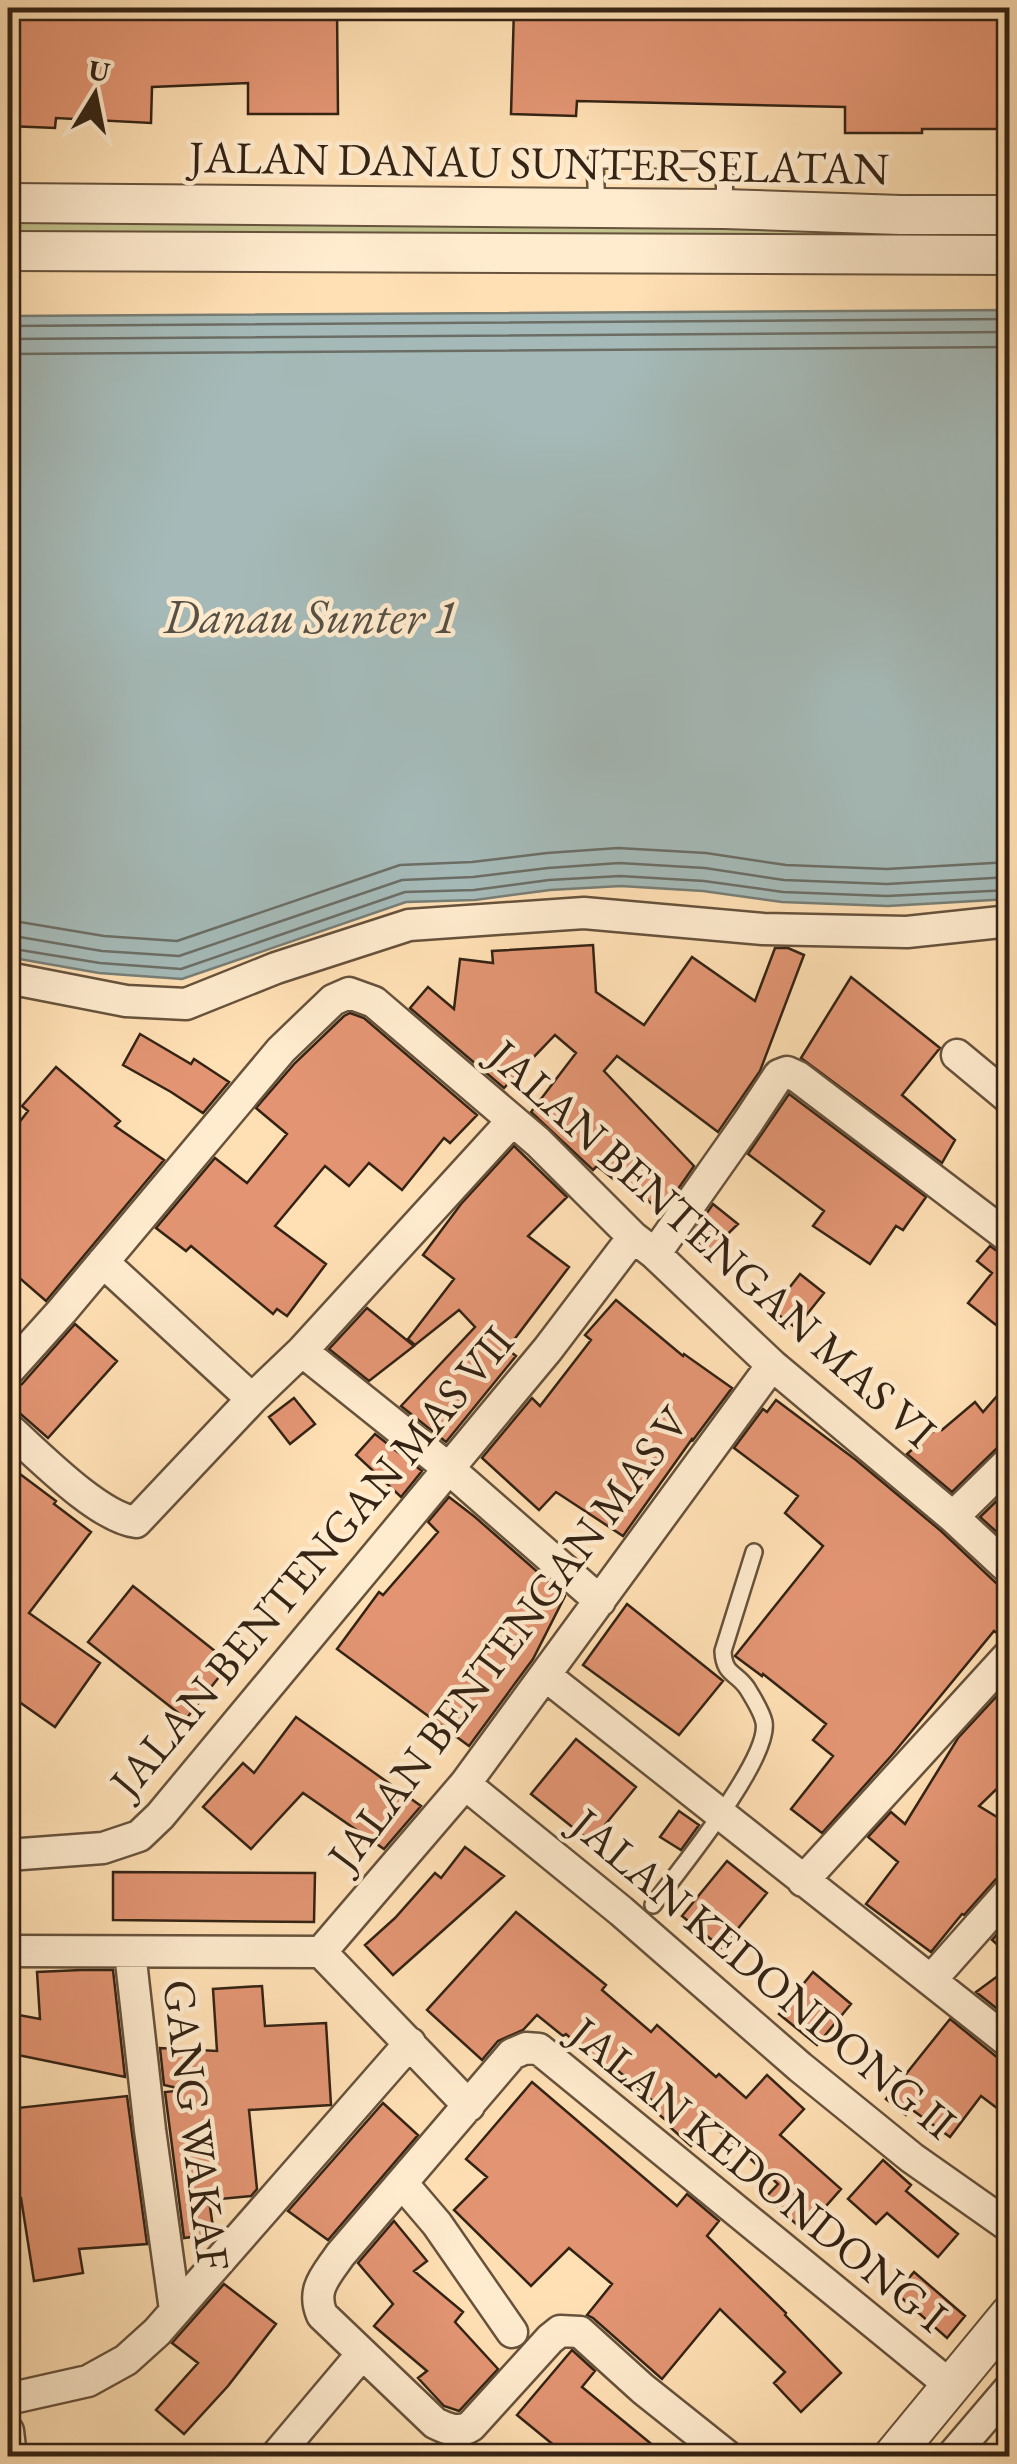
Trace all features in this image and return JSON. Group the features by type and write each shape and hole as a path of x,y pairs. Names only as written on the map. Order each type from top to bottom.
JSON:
{"street":[{"name":"JALAN DANAU SUNTER SELATAN","path":"8,203 1010,215"},
{"name":"JALAN DANAU SUNTER SELATAN","path":"8,251 1010,254"},
{"path":"8,978 126,1001 186,1004 276,968 409,925 584,913 763,930 907,932 1010,921"},
{"name":"JALAN BENTENGAN MAS VI","path":"103,1262 281,1050 333,1000 349,993 374,1002 538,1142 772,1365 953,1516 1010,1570"},
{"path":"956,1055 1010,1099"},
{"name":"JALAN BENTENGAN MAS VII","path":"8,1855 103,1848 139,1836 160,1816 448,1468 748,1122 779,1074 788,1072 798,1077 1010,1238"},
{"path":"8,1428 97,1505 117,1518 136,1522 252,1398 302,1351 512,1121"},
{"path":"8,1371 103,1262 252,1398"},
{"path":"302,1351 448,1468 600,1600"},
{"name":"JALAN BENTENGAN MAS V","path":"321,1952 466,1784 772,1365"},
{"path":"953,1516 1010,1461"},
{"path":"803,1880 1010,1654"},
{"path":"546,1676 1010,2043"},
{"name":"JALAN KEDONDONG II","path":"466,1784 621,1911 800,2068 912,2158 1010,2227"},
{"path":"931,1980 1010,1891"},
{"path":"8,1951 321,1952 469,2106"},
{"name":"GANG WAKAF","path":"130,1952 175,2310"},
{"path":"8,2399 88,2381 126,2360 157,2332 410,2043"},
{"name":"JALAN KEDONDONG I","path":"727,2456 580,2332 560,2332 550,2339 481,2415 464,2430 450,2430 435,2423 322,2315 316,2301 319,2287 340,2255 512,2054 526,2048 538,2050 952,2386"},
{"path":"402,2183 437,2224 512,2332"},
{"path":"894,2456 1010,2314"},
{"path":"276,2456 362,2354"},
{"path":"952,2456 1010,2388"},
{"path":"8,2431 11,2456"}],"lane":[{"path":"652,1905 721,1815 762,1737 764,1722 746,1686 728,1672 723,1651 754,1552"}],"green space":[{"path":"8,203 1010,215 1009,255 8,251"}],"water":[{"name":"Danau Sunter 1","path":"1009,310 1009,899 888,906 782,902 703,891 621,886 550,890 475,900 406,902 182,979 99,973 8,957 8,316"}],"building":[{"path":"8,8 337,8 338,114 248,114 248,83 152,87 151,123 56,118 55,128 8,126"},
{"path":"514,8 1010,8 1010,129 845,133 845,107 577,101 576,116 511,114"},
{"path":"593,945 596,992 644,1025 692,957 755,1001 775,948 788,948 804,955 760,1071 718,1132 617,1056 604,1071 694,1166 662,1212 620,1178 617,1182 597,1166 593,1170 531,1112 576,1053 555,1035 504,1088 410,1008 428,987 454,1009 460,959 493,963 492,951"},
{"path":"851,977 940,1048 902,1095 955,1140 942,1163 801,1058"},
{"path":"350,1013 364,1018 477,1115 450,1143 444,1138 402,1190 369,1163 349,1186 325,1166 275,1226 326,1264 287,1316 277,1309 273,1314 191,1246 186,1251 156,1228 215,1158 247,1183 287,1134 256,1108 295,1063"},
{"path":"140,1034 191,1064 194,1059 229,1082 203,1113 123,1065"},
{"path":"56,1067 120,1121 115,1126 164,1160 46,1301 8,1268 8,1137 28,1111 22,1106"},
{"path":"789,1094 926,1197 903,1230 896,1226 870,1264 813,1226 824,1211 748,1154"},
{"path":"514,1146 567,1197 528,1236 569,1267 507,1349 516,1356 446,1442 401,1406 475,1327 459,1310 415,1345 408,1339 454,1279 423,1255 461,1204"},
{"path":"713,1204 738,1224 708,1253 691,1236"},
{"path":"990,1246 1010,1256 1010,1336 968,1303 992,1273 977,1261"},
{"path":"800,1274 824,1293 796,1328 772,1310"},
{"path":"616,1300 683,1356 732,1388 623,1536 556,1492 539,1510 482,1458 532,1398 540,1406 591,1340 585,1335"},
{"path":"367,1308 414,1346 369,1381 329,1349"},
{"path":"75,1324 117,1361 48,1438 8,1403 8,1391 22,1384"},
{"path":"1010,1381 1010,1443 997,1448 952,1492 907,1454 975,1402 983,1412"},
{"path":"294,1398 315,1424 290,1444 269,1417"},
{"path":"776,1400 856,1460 997,1584 1010,1588 1010,1636 1003,1637 994,1631 822,1833 791,1809 833,1756 813,1740 826,1724 735,1656 823,1546 785,1513 798,1496 734,1448 763,1409 767,1412"},
{"path":"375,1434 422,1471 401,1497 356,1455"},
{"path":"8,1465 91,1532 29,1613 100,1663 55,1727 8,1694"},
{"path":"1010,1488 1010,1544 980,1517"},
{"path":"449,1497 565,1596 533,1659 469,1746 337,1649 379,1592 383,1595 438,1532 428,1522"},
{"path":"133,1586 230,1663 186,1719 88,1642"},
{"path":"627,1604 723,1681 679,1735 583,1665"},
{"path":"1010,1682 1010,1776 979,1806 1010,1825 1010,1873 996,1879 931,1952 866,1904 898,1862 868,1837 891,1812 905,1824 958,1738"},
{"path":"296,1717 421,1806 384,1849 303,1793 251,1849 203,1807 243,1763 254,1773"},
{"path":"576,1739 636,1787 591,1842 531,1794"},
{"path":"679,1811 699,1825 681,1850 660,1837"},
{"path":"465,1847 504,1876 393,1975 365,1945 435,1873 441,1878"},
{"path":"727,1861 767,1893 722,1948 682,1916"},
{"path":"113,1872 315,1873 314,1922 113,1920"},
{"path":"516,1912 606,1985 602,1990 651,2032 657,2025 746,2098 767,2075 804,2109 780,2135 841,2189 804,2231 766,2197 778,2184 711,2123 691,2146 651,2108 655,2103 615,2068 611,2073 537,2015 523,2030 498,2041 482,2060 427,2010"},
{"path":"1010,1920 1010,1956 992,1940"},
{"path":"1010,1967 1010,2019 976,1992"},
{"path":"113,1970 125,2077 8,2053 8,2013 40,2019 37,1972"},
{"path":"813,1972 851,2004 817,2045 779,2014"},
{"path":"262,1986 265,2026 326,2023 331,2105 249,2110 257,2189 251,2196 209,2200 214,2234 184,2238 165,2092 186,2090 164,2085 160,2048 217,2051 213,1989"},
{"path":"950,2019 998,2058 1010,2061 1010,2118 981,2096 950,2137 911,2109 906,2115 886,2099"},
{"path":"532,2082 677,2206 687,2194 719,2221 707,2236 841,2373 801,2412 774,2383 785,2372 720,2309 662,2379 587,2315 612,2284 569,2248 531,2286 454,2210 487,2177 466,2159"},
{"path":"127,2096 147,2244 79,2249 83,2273 34,2281 21,2198 16,2198 8,2109"},
{"path":"383,2103 418,2135 328,2240 288,2211"},
{"path":"883,2160 911,2185 906,2191 958,2234 938,2257 887,2213 876,2224 848,2199"},
{"path":"394,2221 427,2261 414,2271 463,2312 455,2322 498,2369 459,2411 444,2406 418,2378 427,2371 374,2326 393,2304 358,2263"},
{"path":"914,2272 965,2316 947,2338 896,2293"},
{"path":"224,2284 276,2324 184,2434 156,2410 198,2363 172,2343"},
{"path":"572,2350 595,2371 582,2387 666,2456 567,2456 517,2415"}]}
